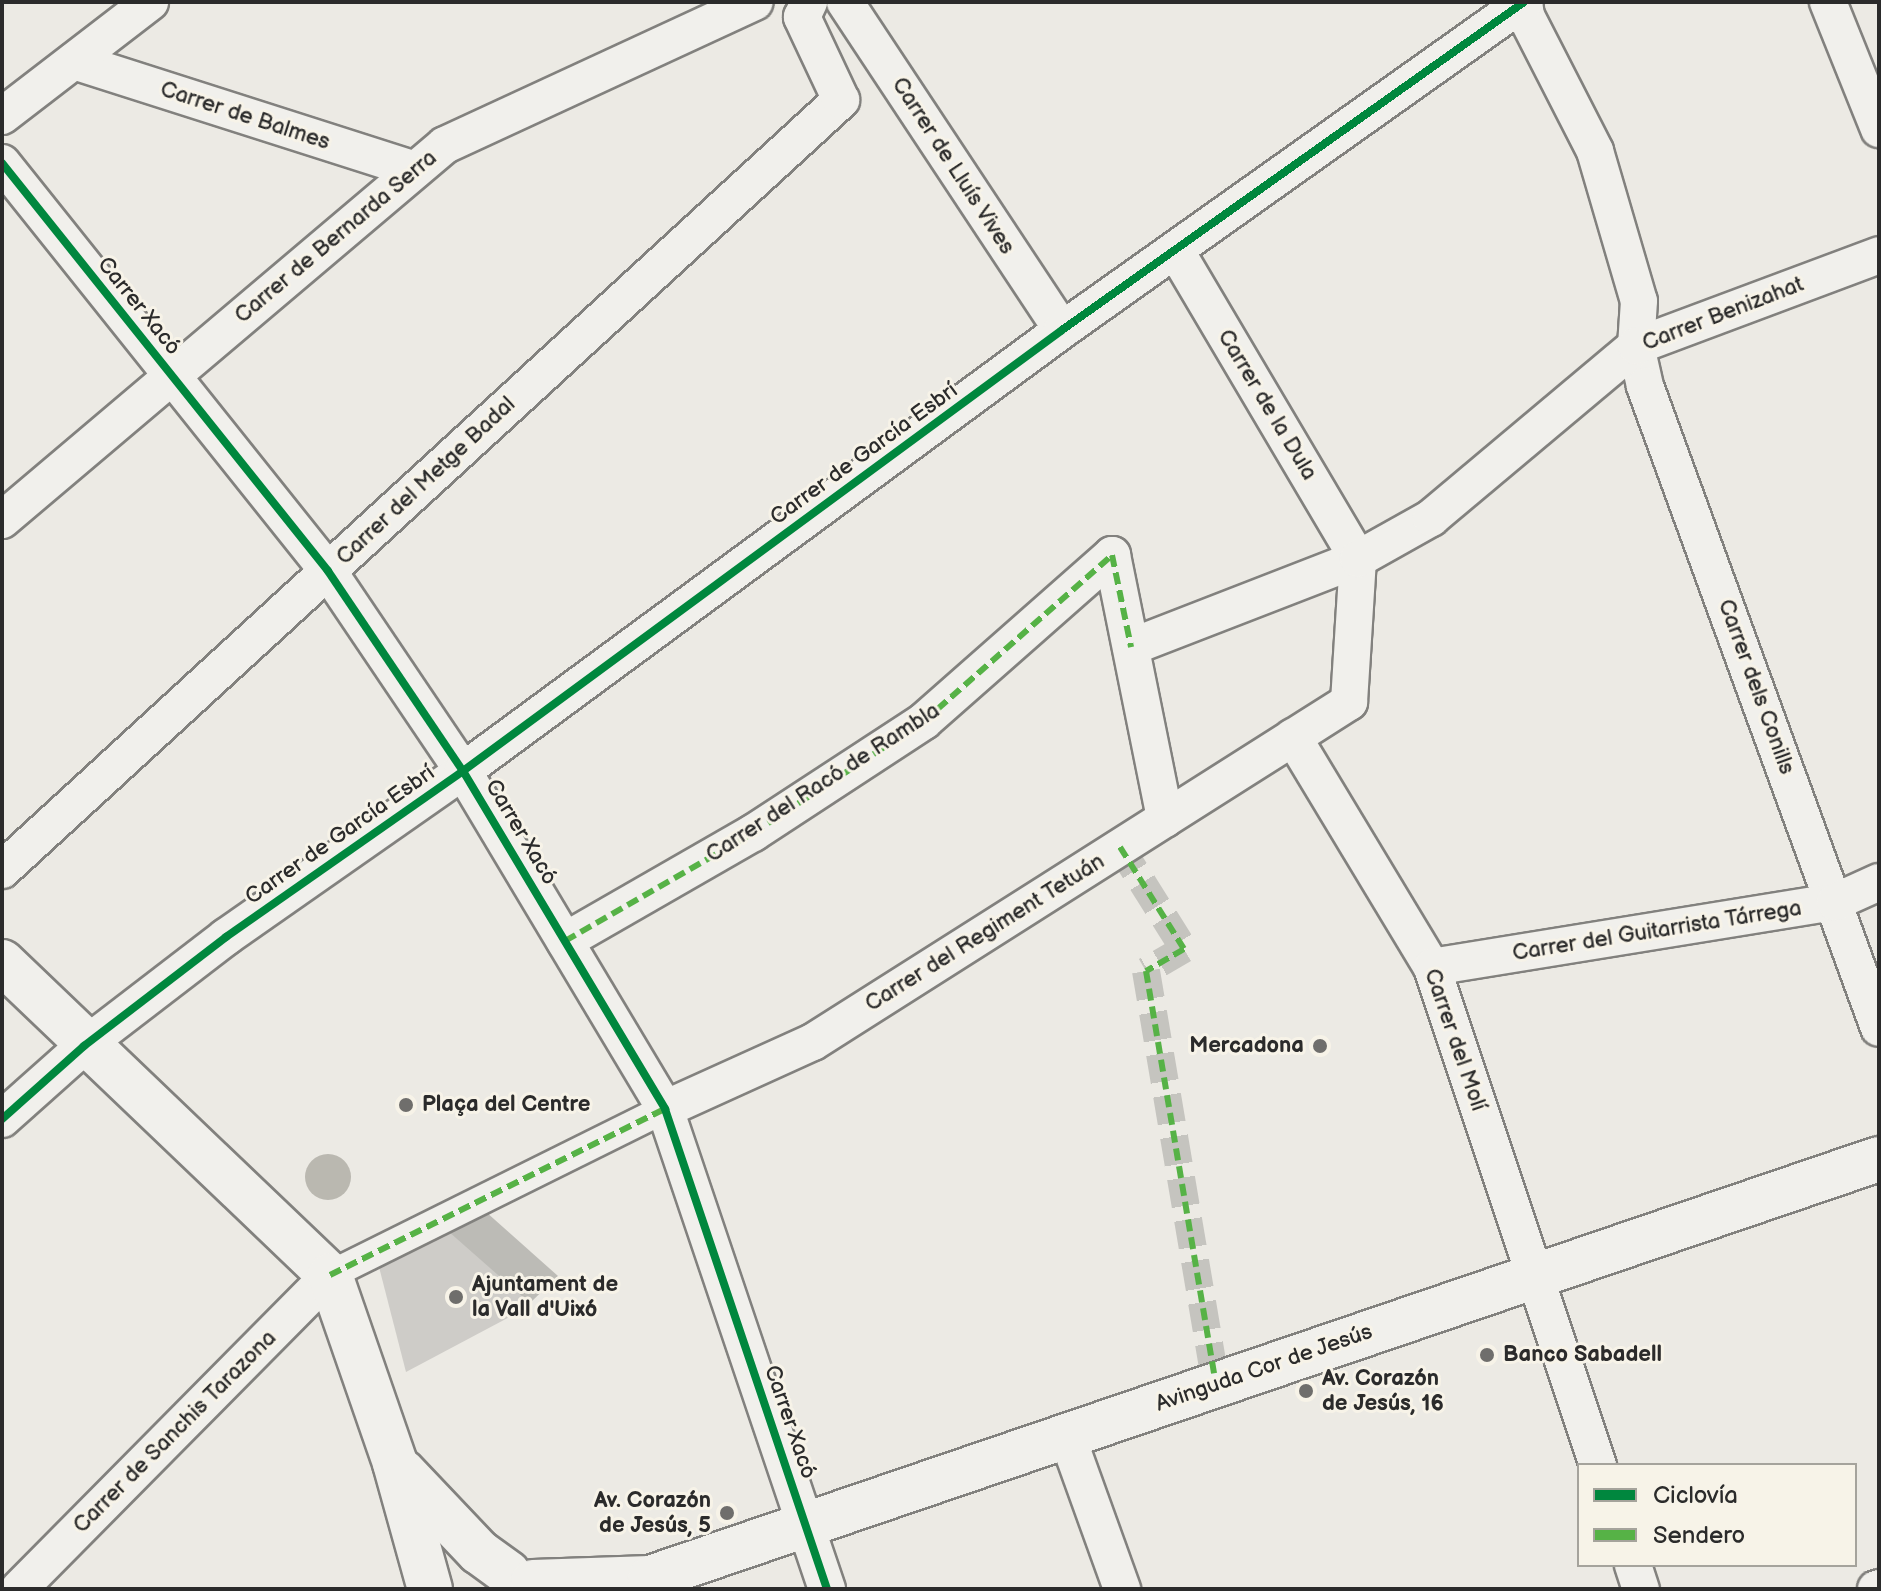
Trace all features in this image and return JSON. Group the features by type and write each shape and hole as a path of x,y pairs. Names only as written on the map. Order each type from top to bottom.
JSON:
{"street":[{"path":"2,116 150,2"},
{"name":"Carrer de Bernarda Serra","path":"2,520 445,145 755,2"},
{"name":"Carrer del Metge Badal","path":"2,870 841,100 802,17 809,2"},
{"name":"Carrer de Lluís Vives","path":"845,2 1062,330"},
{"name":"Carrer de García Esbrí","path":"84,1046 226,937 463,771 1062,330 1524,2"},
{"name":"Carrer dels Conills","path":"1524,2 1595,151 1639,301 1636,346 1645,386 1879,1028"},
{"path":"1828,2 1879,129"},
{"name":"Carrer de Balmes","path":"74,61 415,170"},
{"name":"Carrer Xacó","path":"2,163 328,571 463,771 665,1109 827,1589"},
{"name":"Carrer de la Dula","path":"1175,250 1358,559"},
{"name":"Carrer Benizahat","path":"1131,647 1358,559 1431,518 1636,346 1879,255"},
{"name":"Carrer del Racó de Rambla","path":"565,941 753,833 924,721 1112,555 1165,819"},
{"name":"Carrer del Regiment Tetuán","path":"665,1109 813,1042 1349,702 1358,559"},
{"name":"Carrer del Molí","path":"1293,737 1432,967 1597,1463"},
{"name":"Carrer del Guitarrista Tárrega","path":"1432,967 1835,902 1879,882"},
{"path":"2,962 84,1046 330,1275 395,1463 430,1589"},
{"path":"2,1119 84,1046"},
{"path":"330,1275 665,1109"},
{"name":"Avinguda Cor de Jesús","path":"457,1589 475,1577 642,1583 805,1524 1879,1159"},
{"name":"Carrer de Sanchis Tarazona","path":"19,1589 330,1275"},
{"path":"1067,1436 1122,1589"},
{"path":"395,1463 432,1507 528,1581"},
{"path":"1634,1567 1641,1589"}],"shaded area":[{"path":"328,1154 345,1160 351,1177 345,1194 328,1200 311,1194 305,1177 311,1160"}],"building":[{"name":"Ajuntament de la Vall d'Uixó","path":"448,1231 532,1305 406,1372 379,1267"}],"tunnel":[{"path":"1120,847 1184,949 1146,971 1216,1385"}],"marked path":[{"path":"565,941 753,833 924,721 1112,555 1131,647"},
{"path":"1120,847 1184,949 1146,971 1216,1385"},
{"path":"330,1275 665,1109 662,1104"}],"cycle path":[{"path":"2,1119 84,1046 226,937 463,771 1062,330 1524,2"},
{"path":"2,163 328,571 463,771 665,1109 827,1589"}],"place":[{"name":"Mercadona","path":"1320,1046"},
{"name":"Plaça del Centre","path":"406,1105"},
{"name":"Ajuntament de la Vall d'Uixó","path":"456,1297"},
{"name":"Banco Sabadell","path":"1487,1355"},
{"name":"Av. Corazón de Jesús, 16","path":"1306,1391"},
{"name":"Av. Corazón de Jesús, 5","path":"727,1513"}]}
